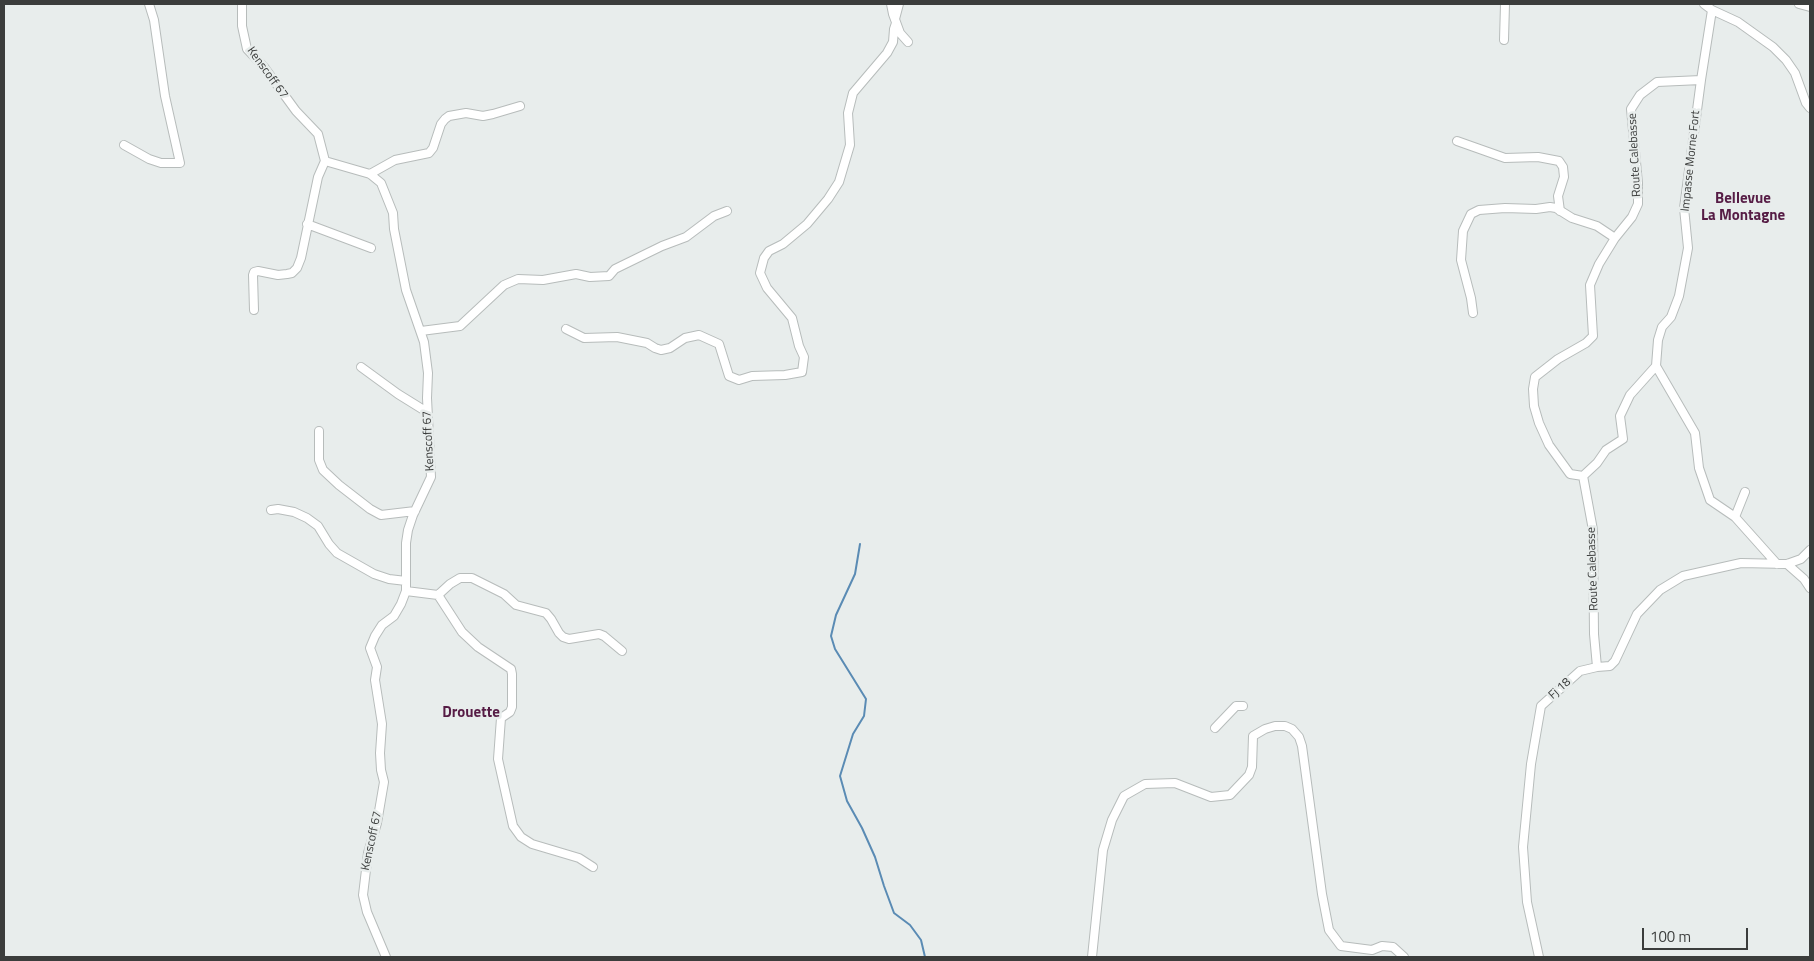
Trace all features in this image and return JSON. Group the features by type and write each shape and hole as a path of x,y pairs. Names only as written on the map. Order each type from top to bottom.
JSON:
{"street":[{"path":"124,145 149,159 161,163 180,163 164,89 154,20 149,4"},
{"name":"Kenscoff 67","path":"242,4 242,26 247,49 264,67 296,112 318,134 325,161"},
{"path":"891,4 900,33 908,42"},
{"path":"566,329 584,338 617,337 647,343 661,350 670,348 686,338 699,335 719,344 729,376 739,380 752,376 785,375 802,372 804,357 799,346 792,318 767,288 760,273 764,258 769,251 783,244 807,224 828,199 839,182 850,144 848,113 853,94 894,42 895,21 899,4"},
{"path":"1504,40 1505,4"},
{"path":"1799,4 1810,8"},
{"path":"1708,6 1738,22 1773,47 1786,60 1794,73 1806,103 1810,108"},
{"name":"Impasse Morne Fort","path":"1656,366 1658,340 1662,327 1672,317 1679,296 1688,248 1684,208 1701,80 1708,6"},
{"name":"Route Calebasse","path":"1597,667 1594,634 1593,530 1583,476 1570,474 1549,445 1539,424 1534,406 1533,389 1535,377 1558,359 1586,343 1593,336 1590,285 1599,264 1615,238 1632,217 1638,204 1638,183 1631,109 1640,95 1657,82 1701,80"},
{"path":"254,310 253,273 258,271 278,275 292,273 297,268 318,177 325,161 370,174 395,160 428,153 433,148 441,124 450,116 466,113 483,116 520,106"},
{"path":"1457,141 1505,158 1538,157 1559,161 1563,167 1564,177 1558,196 1560,211"},
{"name":"Kenscoff 67","path":"370,174 381,183 393,213 406,290 424,342 428,373 427,412 431,477 415,511 406,543 406,591 394,616 382,625 370,648 377,667 375,680 382,724 380,753 384,782 377,823 368,854 363,895 367,912 386,957"},
{"path":"1473,313 1461,260 1463,230 1470,214 1479,210 1550,207 1572,218 1597,226 1615,238"},
{"path":"421,332 460,326 504,285 518,279 543,280 576,274 590,277 610,276 615,269 662,246 686,237 714,216 727,211"},
{"path":"307,224 370,248"},
{"path":"1583,476 1598,463 1606,450 1623,439 1620,416 1630,395 1656,366 1695,433 1699,468 1710,500 1735,517 1777,564"},
{"path":"361,367 427,412"},
{"path":"319,431 319,460 323,470 339,485 370,509 381,515 415,511"},
{"path":"1735,517 1746,492"},
{"path":"271,510 278,509 294,512 307,518 318,526 337,553 374,574 389,579 406,581"},
{"path":"1810,550 1801,559 1788,564 1804,579 1810,588"},
{"name":"Fj 18","path":"1539,957 1527,902 1522,847 1541,706 1580,671 1610,666 1615,661 1637,614 1660,590 1683,576 1741,564 1788,564"},
{"path":"406,591 438,595 460,578 472,578 504,594 516,605 546,613 563,637 569,639 599,634 622,651"},
{"path":"438,595 462,632 478,647 508,665 512,674 512,707 510,712 500,718 498,759 513,826 521,837 532,844 579,858 593,867"},
{"path":"1215,728 1236,706 1243,706"},
{"path":"1092,957 1103,850 1112,820 1124,796 1145,784 1175,783 1211,797 1230,795 1249,775 1252,767 1253,736 1275,726 1285,726 1292,729 1299,737 1302,746 1322,894 1329,930 1341,946 1372,950 1382,946 1393,947 1404,957"}],"waterway":[{"path":"860,544 855,574 836,615 831,636 835,649 866,699 864,716 853,734 840,776 847,801 875,857 894,913 910,925 921,940 925,957"}],"district":[{"name":"Bellevue La Montagne","path":"1743,208"},
{"name":"Drouette","path":"471,713"}]}
